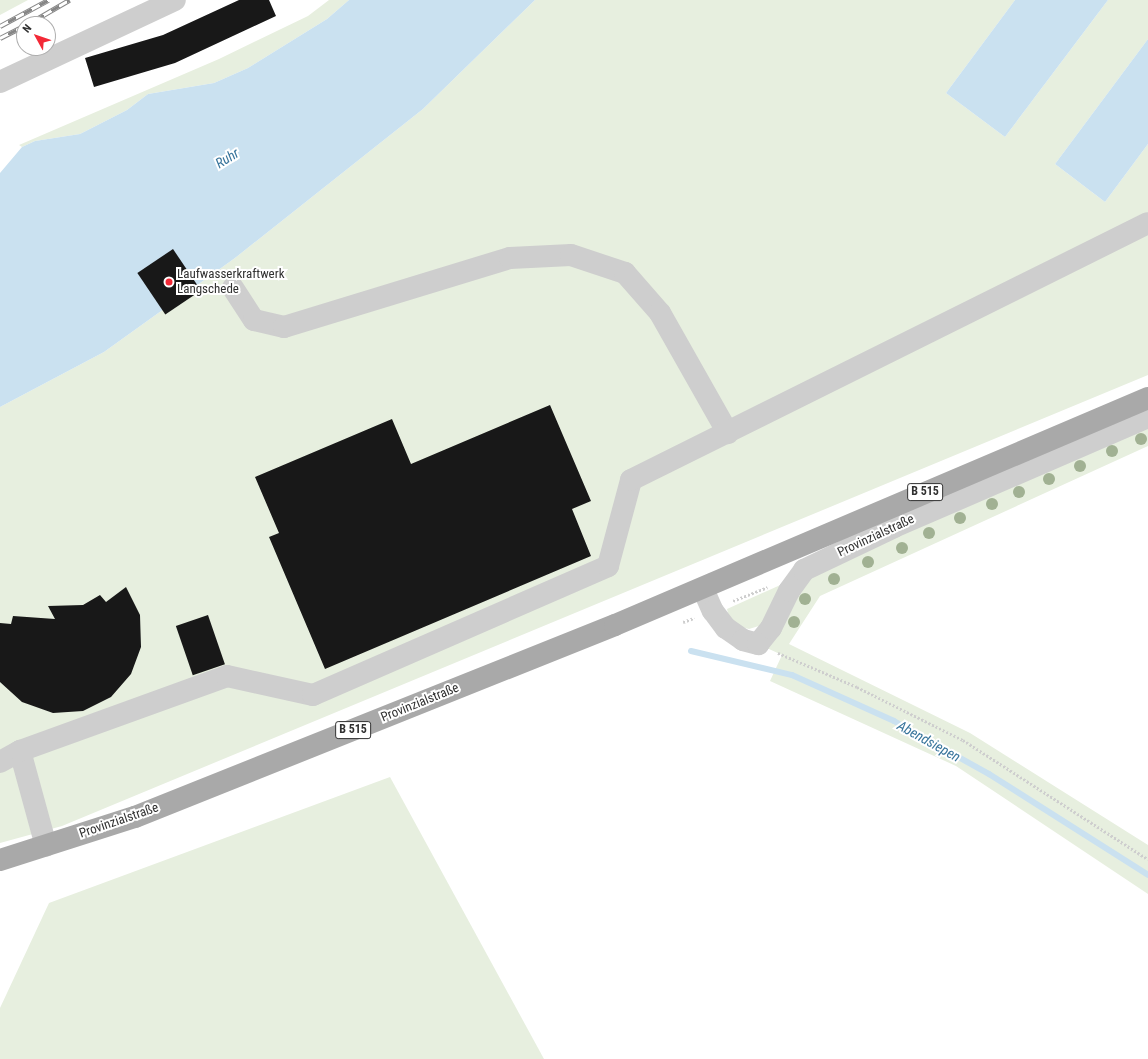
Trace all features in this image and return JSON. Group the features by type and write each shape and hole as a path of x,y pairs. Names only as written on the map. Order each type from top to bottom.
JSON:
{"main road":[{"name":"Provinzialstraße","path":"0,860 46,846 164,805 703,589 1148,398"}],"street":[{"path":"0,82 176,0"},
{"path":"0,762 20,751 227,676 312,695 608,566 630,480 1148,223"},
{"path":"233,288 254,320 284,328 510,258 571,255 625,272 660,313 728,432"},
{"name":"Provinzialstraße","path":"758,644 771,628 789,591 804,570 894,527 1148,417"},
{"path":"703,589 713,611 726,628 743,640 758,644"},
{"path":"20,751 46,846"}],"path":[{"path":"713,611 769,586"},
{"path":"758,644 857,686 963,740 1148,859"}],"green space":[{"path":"0,0 28,0 0,15"},
{"path":"329,0 349,0 327,19 248,68 214,83 148,94 127,110 80,134 35,141 22,147 19,145 219,59 308,16"},
{"path":"535,0 1015,0 946,93 1005,137 1108,0 1148,0 1148,39 1055,164 1105,202 1148,144 1148,375 62,826 0,843 0,407 104,352 235,258 423,109"},
{"path":"1148,417 1148,446 820,596 789,644 970,733 1148,845 1148,894 956,766 770,681 782,655 758,644 804,570"},
{"path":"787,582 762,625 749,629 741,627 729,617 727,609"},
{"path":"390,777 544,1059 0,1059 0,1008 49,903"}],"water":[{"name":"Ruhr","path":"349,0 535,0 423,109 235,258 104,352 0,407 0,173 22,147 35,141 80,134 127,110 148,94 214,83 248,68 327,19"},
{"path":"1015,0 1108,0 1005,137 946,93"},
{"path":"1148,39 1148,144 1105,202 1055,164"}],"building":[{"path":"239,0 269,0 276,16 175,63 94,87 85,58 163,35"},
{"name":"Laufwasserkraftwerk Langschede","path":"173,249 201,290 165,314 137,273"},
{"path":"550,405 591,501 572,509 591,556 325,669 269,537 279,533 255,477 392,419 411,464"},
{"path":"126,587 140,615 141,647 131,674 111,697 83,711 53,713 22,702 0,682 0,623 11,624 13,616 55,619 48,606 83,605 100,595 106,602"},
{"path":"208,615 225,664 193,675 176,626"}],"waterway":[{"name":"Abendsiepen","path":"691,651 792,675 894,721 989,774 1148,875"}],"railway":[{"path":"0,26 48,0"},
{"path":"42,16 69,0"},
{"path":"0,38 16,30"}],"place":[{"name":"Laufwasserkraftwerk Langschede","path":"169,282"}]}
